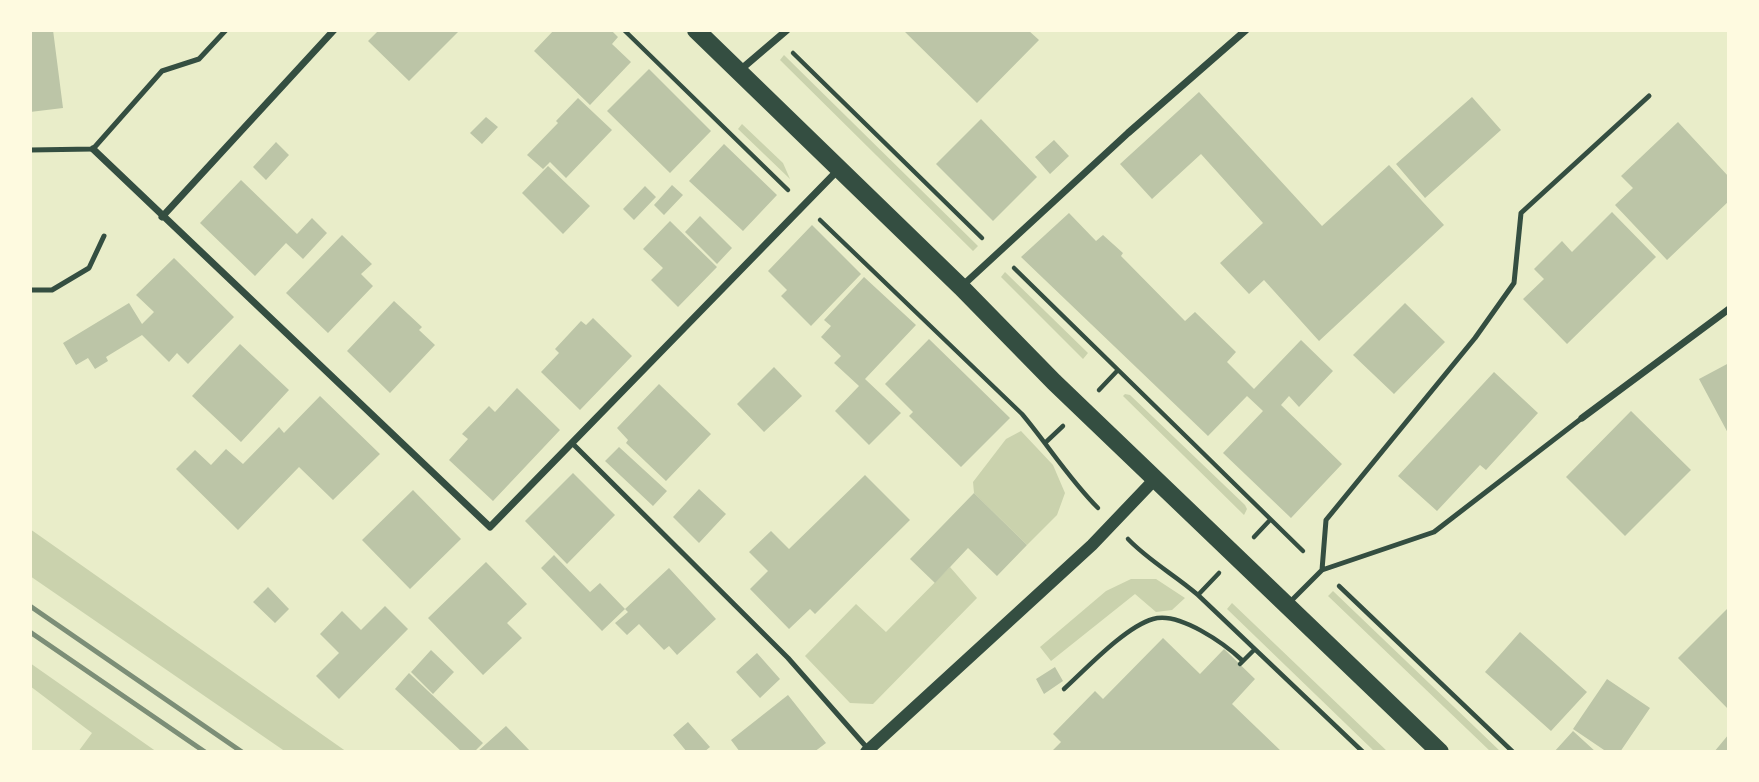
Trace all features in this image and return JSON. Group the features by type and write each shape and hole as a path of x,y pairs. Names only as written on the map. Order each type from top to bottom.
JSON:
{"main road":[{"path":"696,30 961,287 1054,382 1440,752"}],"street":[{"path":"162,217 334,30"},
{"path":"738,72 787,30"},
{"path":"961,287 1128,133 1246,30"},
{"path":"93,149 490,527 839,169"},
{"path":"1582,418 1729,309"},
{"path":"868,751 1092,545 1155,479"}],"lane":[{"path":"30,150 93,149 162,71 199,59 226,30"},
{"path":"1322,570 1326,520 1475,338 1514,284 1521,213 1649,96"},
{"path":"30,290 52,290 89,268 104,236"},
{"path":"1287,605 1322,570 1434,532 1582,418"},
{"path":"572,443 779,649 868,751"}],"path":[{"path":"624,30 791,192"},
{"path":"777,37 1270,520 1513,752"},
{"path":"820,219 1012,405 1046,442 1086,496"},
{"path":"1106,383 1118,370"},
{"path":"1046,442 1058,430"},
{"path":"1259,531 1270,520"},
{"path":"1140,552 1198,595 1363,752"},
{"path":"1198,595 1210,582"},
{"path":"1064,689 1135,627 1155,618 1181,620 1229,648 1242,663 1255,649"}],"green space":[{"path":"784,55 978,246 973,251 780,60"},
{"path":"742,124 783,163 790,179 738,129"},
{"path":"1005,272 1088,353 1083,359 1001,277"},
{"path":"1130,395 1245,505 1247,509 1244,515 1123,396"},
{"path":"1021,431 1053,465 1065,493 1057,515 1027,545 974,493 973,482 1006,439"},
{"path":"30,529 347,752 286,752 30,576"},
{"path":"950,567 977,598 873,704 850,703 805,656 856,604 886,632"},
{"path":"1131,579 1156,579 1185,598 1172,610 1156,612 1135,594 1051,661 1040,647 1106,591"},
{"path":"1333,591 1501,752 1491,752 1328,596"},
{"path":"1232,603 1388,752 1375,752 1227,609"},
{"path":"30,663 157,752 78,752 92,733 30,686"}],"building":[{"path":"30,30 53,30 63,108 30,112"},
{"path":"379,30 460,30 409,81 368,41"},
{"path":"554,30 611,30 618,37 612,44 631,62 590,105 534,51"},
{"path":"903,30 1028,30 1039,40 977,103"},
{"path":"649,69 711,131 670,173 607,111"},
{"path":"1199,92 1322,226 1389,165 1444,225 1319,341 1264,280 1249,294 1220,263 1263,223 1201,154 1152,199 1120,164"},
{"path":"1472,97 1501,130 1425,198 1396,164"},
{"path":"578,98 612,130 566,178 550,162 543,169 527,155"},
{"path":"486,117 498,127 482,144 470,133"},
{"path":"981,119 1037,177 993,221 936,164"},
{"path":"1678,122 1729,177 1729,201 1667,260 1615,205 1633,188 1621,176"},
{"path":"1054,140 1069,156 1050,174 1035,157"},
{"path":"276,142 289,155 266,180 253,167"},
{"path":"724,144 777,195 743,231 689,181"},
{"path":"548,166 590,206 563,234 522,193"},
{"path":"241,180 297,234 312,218 327,233 303,259 286,243 255,276 200,223"},
{"path":"672,185 683,195 664,215 654,205"},
{"path":"645,186 656,197 634,220 623,209"},
{"path":"1612,212 1656,257 1567,344 1523,299 1544,279 1534,269 1562,241 1572,252"},
{"path":"1069,213 1096,241 1103,235 1123,253 1121,256 1185,321 1195,312 1236,352 1227,362 1254,389 1301,340 1333,371 1299,407 1289,396 1281,405 1342,464 1291,518 1223,453 1263,411 1247,396 1208,436 1021,257"},
{"path":"700,216 732,248 717,264 685,232"},
{"path":"670,221 717,267 678,307 651,280 663,268 643,249"},
{"path":"812,225 861,274 811,326 781,296 787,290 768,271"},
{"path":"342,235 372,264 361,274 373,286 328,333 286,293"},
{"path":"174,258 234,317 188,364 177,353 169,362 142,335 106,357 108,361 95,369 88,358 76,365 63,343 129,303 142,324 154,312 136,295"},
{"path":"864,277 916,325 865,379 901,413 869,445 835,411 859,386 834,363 841,356 821,337 831,326 824,320"},
{"path":"394,301 422,327 419,330 435,345 390,393 347,351"},
{"path":"1405,303 1445,342 1394,394 1353,355"},
{"path":"593,318 632,356 580,410 541,372 559,353 555,349 581,321 586,325"},
{"path":"929,339 1010,418 961,467 909,416 913,412 885,384"},
{"path":"240,344 289,390 241,442 192,396"},
{"path":"1729,363 1729,435 1699,379"},
{"path":"774,367 802,396 764,432 737,404"},
{"path":"1494,372 1538,413 1486,470 1480,465 1437,511 1398,476"},
{"path":"659,384 711,434 666,481 626,443 628,440 617,428"},
{"path":"517,388 560,430 493,501 449,460 468,439 462,434 489,406 495,412"},
{"path":"320,396 380,454 333,500 299,467 238,530 176,469 195,450 211,465 226,449 243,464 279,427 284,433"},
{"path":"1631,411 1691,470 1625,536 1566,477"},
{"path":"619,447 667,491 653,506 605,461"},
{"path":"573,473 615,515 567,564 525,521"},
{"path":"865,475 910,520 815,614 810,609 789,629 750,589 768,571 749,552 771,531 789,549"},
{"path":"699,489 726,514 699,543 673,517"},
{"path":"413,490 461,539 410,589 362,540"},
{"path":"974,493 1027,545 997,576 968,548 935,583 910,559"},
{"path":"554,555 590,592 600,583 625,609 602,631 541,568"},
{"path":"486,562 527,604 507,623 522,638 483,675 428,618"},
{"path":"669,568 716,619 677,655 669,646 664,650 639,624 627,635 615,623 628,612 625,609"},
{"path":"268,587 289,609 275,623 253,602"},
{"path":"385,606 408,629 339,699 316,676 339,653 320,634 342,611 361,630"},
{"path":"1729,607 1729,710 1678,658"},
{"path":"1520,632 1587,692 1551,731 1485,672"},
{"path":"1163,638 1200,674 1224,649 1255,679 1232,704 1282,752 1051,752 1061,742 1053,734 1095,691 1103,699"},
{"path":"431,650 454,672 433,694 411,672"},
{"path":"757,653 780,679 760,698 736,672"},
{"path":"1055,667 1063,681 1044,694 1036,679"},
{"path":"409,673 483,743 474,752 462,752 395,689"},
{"path":"1607,679 1650,708 1620,752 1607,752 1573,729"},
{"path":"788,695 826,743 814,752 740,752 731,740"},
{"path":"688,722 710,747 704,752 687,752 673,735"},
{"path":"506,726 531,752 477,752"},
{"path":"1573,731 1596,752 1554,752"},
{"path":"1729,734 1729,752 1714,752"}],"railway":[{"path":"30,606 242,752"},
{"path":"30,632 205,752"}]}
